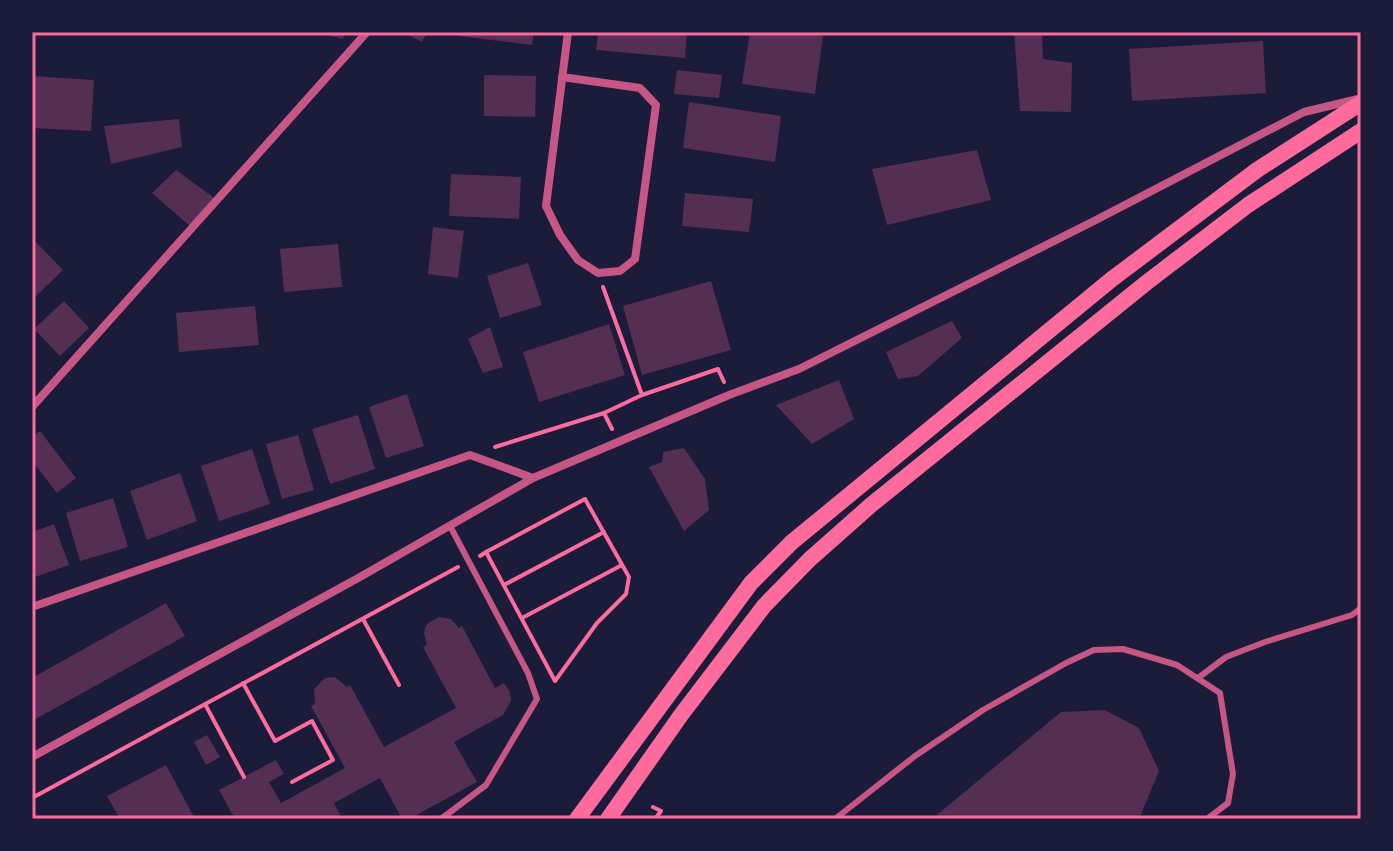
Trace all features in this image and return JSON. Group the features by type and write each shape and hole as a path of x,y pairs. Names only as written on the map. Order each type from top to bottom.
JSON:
{"main road":[{"path":"577,819 751,583 792,542 1112,279 1257,170 1361,100"},
{"path":"608,819 681,715 764,606 810,559 871,505 1146,283 1248,205 1361,131"}],"street":[{"path":"32,407 367,32"},
{"path":"562,77 640,88 656,105 635,259 620,271 598,273 578,260 560,235 546,206 562,77 568,32"},
{"path":"32,757 533,478 729,395 799,369 1304,112 1361,100"},
{"path":"32,607 470,455 533,478"}],"lane":[{"path":"441,819 486,785 537,699 528,673 450,526"},
{"path":"1198,678 1226,657 1352,615 1361,608"},
{"path":"835,819 915,756 983,710 1094,650 1123,649 1177,665 1220,693 1233,774 1228,803 1207,819"}],"path":[{"path":"598,273 642,395"},
{"path":"470,455 604,413 642,395 718,369 729,395"},
{"path":"604,413 619,442"},
{"path":"32,798 243,683 363,619 469,561 585,499 629,577 626,594 597,623 555,681 486,552"},
{"path":"504,585 604,532"},
{"path":"521,618 622,565"},
{"path":"363,619 399,685"},
{"path":"243,683 275,741 312,721 333,760 292,782"},
{"path":"205,704 244,777"},
{"path":"653,807 661,811 655,819"}],"building":[{"path":"317,32 345,32 343,39"},
{"path":"408,32 427,32 422,42"},
{"path":"459,32 534,32 532,45 459,36"},
{"path":"598,32 687,32 685,58 596,50"},
{"path":"750,32 795,32 823,36 815,94 742,84"},
{"path":"1014,32 1042,32 1043,59 1072,63 1071,112 1020,111"},
{"path":"1263,41 1266,93 1132,101 1129,49"},
{"path":"677,70 722,75 719,98 674,94"},
{"path":"484,75 536,76 535,117 484,116"},
{"path":"32,76 94,80 91,131 32,128"},
{"path":"689,102 781,116 775,162 683,148"},
{"path":"179,119 182,147 111,164 104,126"},
{"path":"977,150 991,200 887,225 872,169"},
{"path":"176,170 217,200 192,228 152,193"},
{"path":"451,174 521,177 519,219 449,216"},
{"path":"685,193 753,199 749,232 682,226"},
{"path":"433,227 464,231 458,278 428,274"},
{"path":"32,238 63,270 32,300"},
{"path":"338,244 342,287 284,292 280,249"},
{"path":"528,263 542,305 500,318 487,276"},
{"path":"711,281 731,350 642,375 623,306"},
{"path":"64,301 89,328 60,356 34,329"},
{"path":"255,306 259,345 179,352 176,313"},
{"path":"952,321 962,338 918,376 898,379 886,352"},
{"path":"609,324 625,375 539,402 523,352"},
{"path":"490,327 503,367 483,373 468,339"},
{"path":"839,380 854,419 812,444 776,405"},
{"path":"407,394 424,446 386,458 369,407"},
{"path":"358,415 375,469 330,484 312,429"},
{"path":"40,431 76,478 57,493 32,461 32,437"},
{"path":"298,435 314,490 282,499 266,444"},
{"path":"684,448 705,479 709,510 684,531 649,467 662,462 663,452"},
{"path":"252,449 270,504 219,521 201,466"},
{"path":"180,473 197,521 147,540 130,491"},
{"path":"113,498 128,547 80,561 66,513"},
{"path":"54,524 69,565 32,578 32,532"},
{"path":"166,603 185,636 32,721 32,678"},
{"path":"439,617 451,619 459,628 462,626 495,688 504,683 510,692 511,701 503,715 454,742 477,782 409,819 402,819 380,778 334,803 342,819 235,819 219,790 276,760 284,774 269,782 281,803 345,768 311,706 315,704 314,689 325,678 335,677 347,687 350,685 384,747 456,708 423,647 427,645 425,628"},
{"path":"1105,710 1139,728 1159,771 1139,819 932,819 1061,712"},
{"path":"207,735 220,757 206,765 194,742"},
{"path":"166,765 195,819 120,819 107,796"}]}
